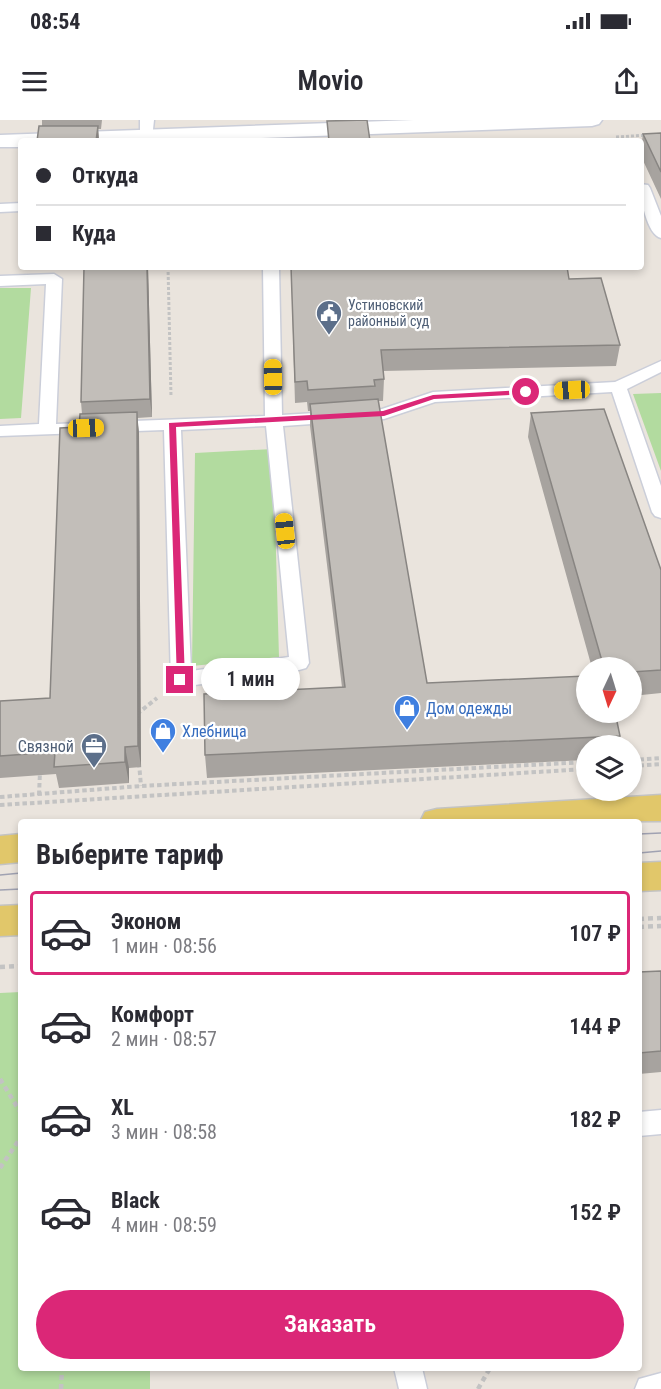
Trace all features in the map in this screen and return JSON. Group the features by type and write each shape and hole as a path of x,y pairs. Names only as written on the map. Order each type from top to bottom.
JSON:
{"main road":[{"path":"485,819 661,808"},
{"path":"0,850 18,848"},
{"path":"642,878 661,876"},
{"path":"0,921 18,920"}],"street":[{"path":"6,134 147,128 264,137 592,120"}],"lane":[{"path":"644,197 661,234"},
{"path":"0,208 18,207"},
{"path":"172,425 180,680 299,663 274,421 271,270"},
{"path":"0,281 54,279 47,429"},
{"path":"0,431 274,421 384,414 433,397 618,387 661,366"},
{"path":"618,387 661,512"},
{"path":"642,1124 661,1122"},
{"path":"409,1371 413,1389"},
{"path":"649,1389 661,1387"}],"path":[{"path":"168,270 172,425"},
{"path":"129,720 180,680"},
{"path":"138,755 141,786"},
{"path":"642,760 661,759"},
{"path":"39,795 40,762"},
{"path":"0,797 141,786 576,763"},
{"path":"642,765 661,764"},
{"path":"0,806 576,770"},
{"path":"642,919 661,918"},
{"path":"642,927 661,926"},
{"path":"0,967 18,966"},
{"path":"0,1078 18,1108"},
{"path":"0,1168 18,1141"},
{"path":"61,1389 62,1371"},
{"path":"478,1389 488,1371"}],"green space":[{"path":"0,288 31,288 21,418 0,419"},
{"path":"661,393 661,471 633,394"},
{"path":"273,449 279,657 192,666 195,453"},
{"path":"18,992 18,1371 150,1371 150,1389 0,1389 0,993"}],"building":[{"path":"367,120 370,138 329,138 327,121"},
{"path":"39,126 98,126 96,138 37,138"},
{"path":"661,133 661,172 643,134"},
{"path":"84,270 147,270 150,399 81,402"},
{"path":"291,270 568,270 569,279 601,278 620,345 381,350 384,379 374,380 375,386 308,390 307,381 295,382"},
{"path":"378,399 427,683 576,676 576,723 617,723 620,735 576,735 576,738 205,755 204,694 345,687 310,404"},
{"path":"604,409 661,570 661,670 642,671 642,657 601,657 531,413"},
{"path":"137,412 138,746 125,747 125,762 54,767 55,752 0,756 0,701 50,698 60,428 79,427 80,414"},
{"path":"661,971 661,1051 642,1053 642,972"}],"tram line":[{"path":"642,834 661,833"},
{"path":"642,853 661,851"},
{"path":"0,875 18,873"},
{"path":"0,890 18,889"}],"place":[{"name":"Устиновский районный суд","path":"329,336"},
{"name":"Дом одежды","path":"407,731"},
{"name":"Хлебница","path":"163,754"},
{"name":"Связной","path":"94,769"}],"route":[{"path":"180,680 172,425 384,414 433,397 526,392"}]}
